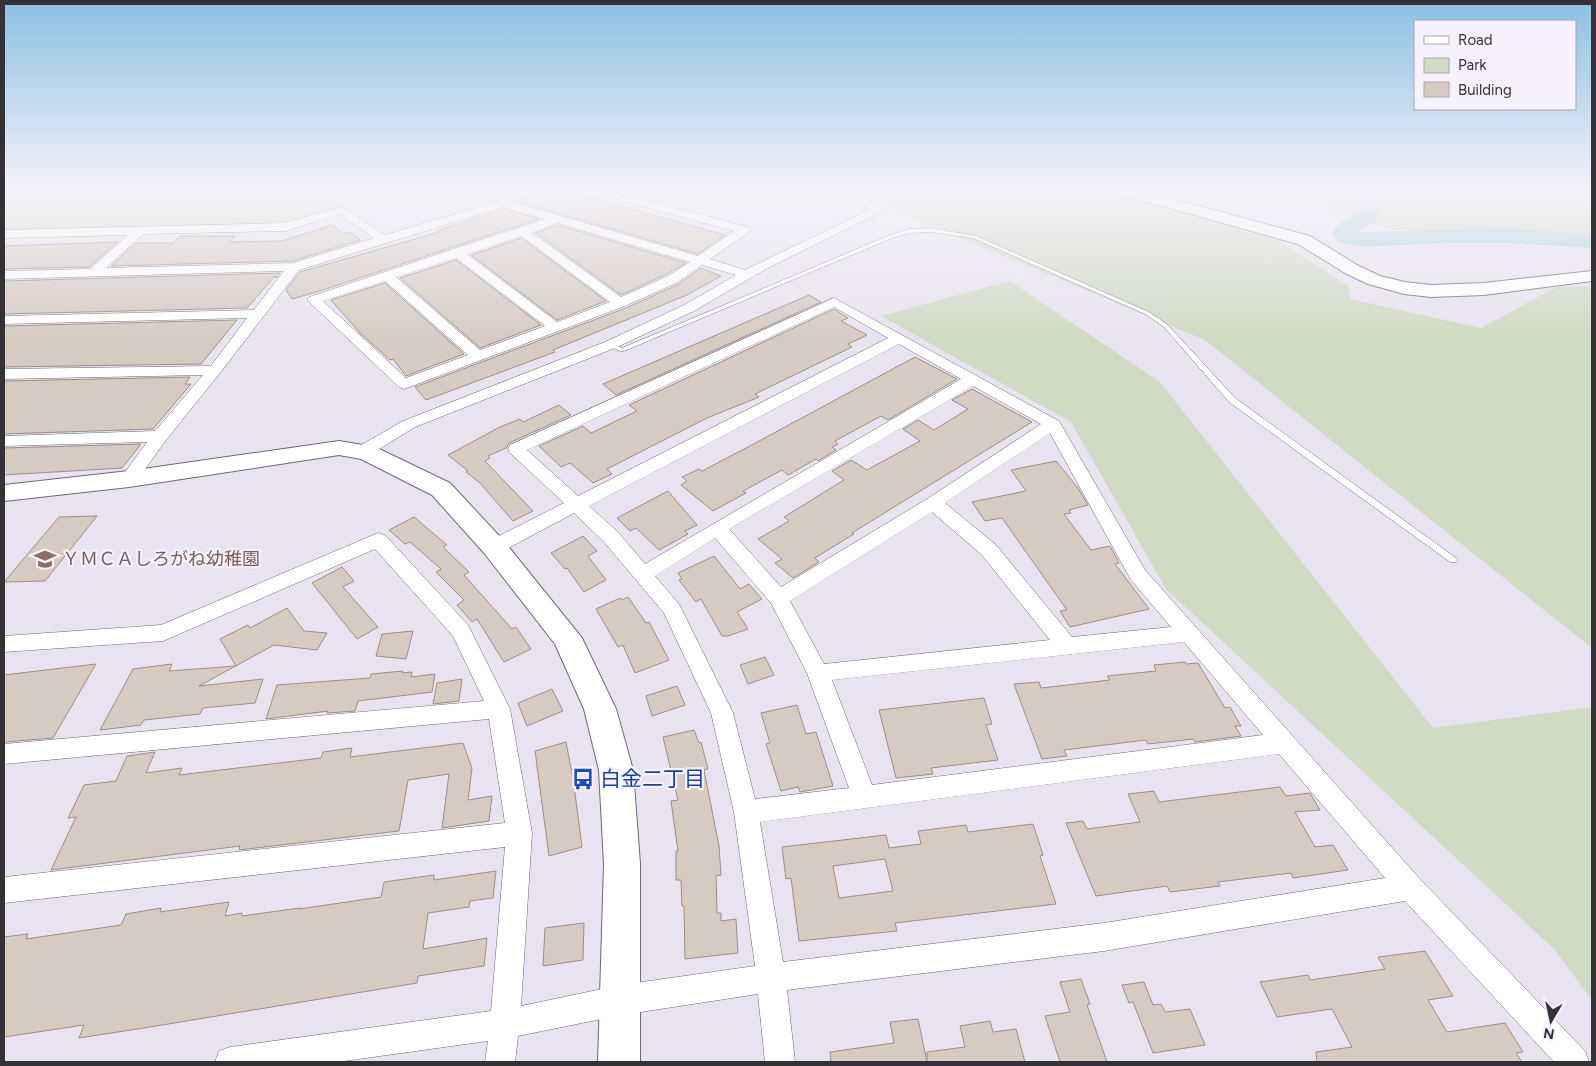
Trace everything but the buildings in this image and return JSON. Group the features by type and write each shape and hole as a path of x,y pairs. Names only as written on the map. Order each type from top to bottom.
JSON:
{"street":[{"path":"93,272 129,240"},
{"path":"4,275 294,267 381,240"},
{"path":"499,240 314,300 404,384 620,303 673,279 701,262 731,240"},
{"path":"534,240 620,303"},
{"path":"626,240 746,274"},
{"path":"362,452 409,424 610,345 712,296 746,274 817,240"},
{"path":"1303,240 1351,269 1374,280 1404,288 1431,291 1484,289 1592,276"},
{"path":"458,253 555,327"},
{"path":"129,479 160,436 215,370 294,267"},
{"path":"387,276 478,356"},
{"path":"780,1062 771,978 746,812 722,713 672,609 611,537 516,449 834,302 1053,424 1138,575 1410,887 1574,1062"},
{"path":"4,320 258,314"},
{"path":"494,547 900,338"},
{"path":"4,374 215,370"},
{"path":"642,574 717,528 973,379"},
{"path":"779,598 933,503 1053,424"},
{"path":"4,441 160,436"},
{"path":"4,493 129,479 340,448 362,452 441,489 494,547 567,638 600,709 616,770 622,864 619,1062"},
{"path":"933,503 989,550 1068,647"},
{"path":"717,528 779,598 818,673 865,797"},
{"path":"4,644 163,633 378,540 461,631 499,709 519,833 505,1024 500,1062"},
{"path":"818,673 1188,633"},
{"path":"4,754 499,709"},
{"path":"746,812 1284,743"},
{"path":"4,890 519,833"},
{"path":"230,1062 505,1024 621,1000 771,978 1104,937 1410,887"}],"lane":[{"path":"610,345 622,350 883,240"},
{"path":"980,240 1147,313 1166,326 1232,400 1453,560"}],"green space":[{"path":"965,240 1276,240 1348,286 1350,299 1481,328 1556,287 1592,286 1592,648 1205,340"},
{"path":"1010,281 1160,382 1433,728 1592,707 1592,1000 1554,949 1166,589 1071,422 881,316"}],"waterway":[{"path":"1363,240 1370,240"},
{"path":"1571,240 1592,241"}],"place":[{"name":"ＹＭＣＡしろがね幼稚園","path":"45,559"},
{"name":"白金二丁目","path":"583,779"}]}
